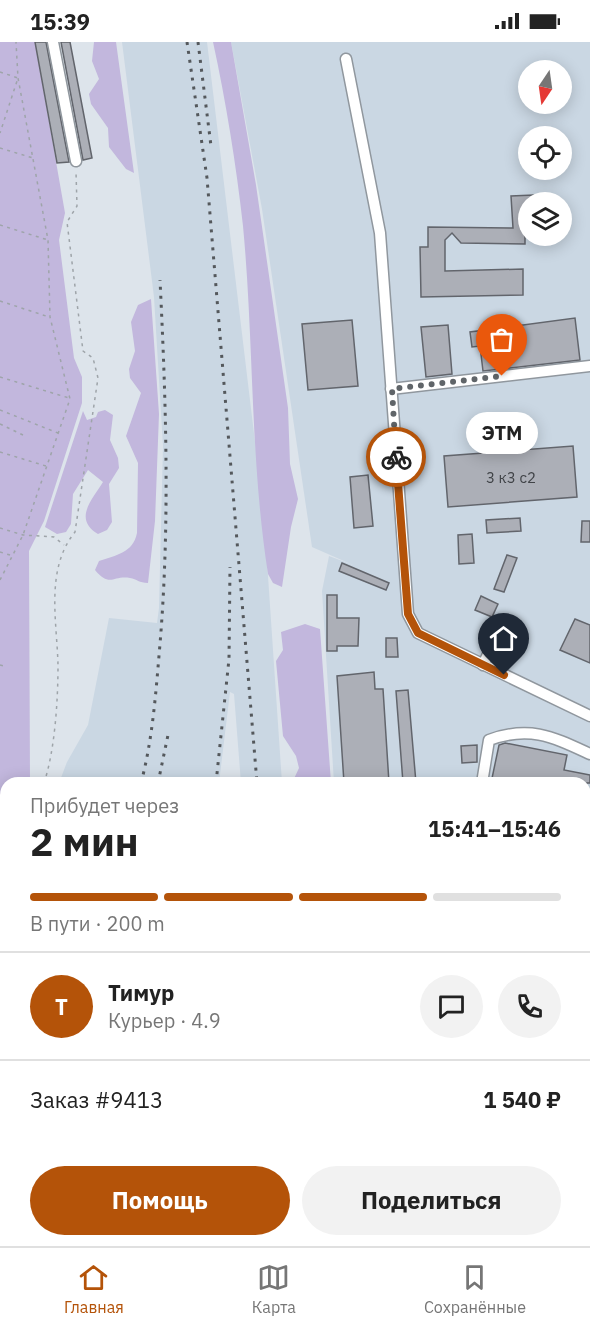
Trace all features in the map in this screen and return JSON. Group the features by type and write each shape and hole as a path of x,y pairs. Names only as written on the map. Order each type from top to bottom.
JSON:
{"street":[{"path":"53,42 76,161"},
{"path":"346,59 380,233 408,614 418,633 590,716"},
{"path":"392,389 590,366"},
{"path":"483,664 499,631"},
{"path":"483,777 489,740 508,733 549,735 590,754"}],"path":[{"path":"0,580 14,556 70,399 50,317 48,240 18,78 16,42"},
{"path":"0,72 18,78"},
{"path":"0,133 18,78"},
{"path":"0,148 34,158"},
{"path":"46,777 51,762 58,667 55,610 57,575 64,546 75,532 98,378 93,358 83,351 67,222 77,206 76,161"},
{"path":"0,225 48,240"},
{"path":"0,301 50,317"},
{"path":"0,377 70,399"},
{"path":"0,410 59,434"},
{"path":"0,424 23,435"},
{"path":"0,452 47,467"},
{"path":"0,528 22,535 54,537 64,546"},
{"path":"0,552 14,556"},
{"path":"0,665 7,667"}],"shaded area":[{"path":"0,42 35,42 65,213 59,240 74,358 82,377 82,403 44,521 29,551 30,777 0,777"},
{"path":"94,42 116,42 134,173 126,169 109,147 108,128 91,104 89,94 99,79 92,61"},
{"path":"122,42 207,42 264,517 282,777 241,777 234,694 230,692 220,777 61,777 88,725 109,618 157,623 163,446 154,297"},
{"path":"213,42 231,42 256,185 288,408 290,464 298,499 291,527 282,587 273,583 268,574 262,531 243,226 230,133"},
{"path":"231,42 590,42 590,777 334,777 322,591 329,556 353,565 312,547 262,209"},
{"path":"151,299 159,414 155,521 148,583 130,578 108,580 95,570 99,561 128,549 137,533 138,463 126,436 141,393 130,378 129,369 135,351 131,322 138,305"},
{"path":"105,410 113,415 110,440 118,458 119,468 109,484 112,522 107,530 98,534 87,522 87,509 103,482 88,470 73,494 71,524 66,532 57,534 45,527 83,411 87,420"},
{"path":"305,624 320,629 331,777 295,777 299,768 296,756 283,736 276,661 283,650 281,632"}],"building":[{"path":"35,42 46,42 69,162 57,163"},
{"path":"61,42 70,42 92,158 83,160"},
{"path":"511,196 518,196 518,244 461,243 452,233 445,240 445,271 523,269 523,295 421,297 420,247 428,247 428,227 513,228"},
{"path":"575,318 580,360 483,371 480,346 472,347 470,332"},
{"path":"352,320 358,386 308,390 302,324"},
{"path":"448,325 452,374 426,377 421,327"},
{"path":"573,446 577,497 448,507 444,456"},
{"path":"368,475 373,526 354,528 350,477"},
{"path":"520,518 521,531 487,533 486,520"},
{"path":"582,521 590,521 590,542 581,542"},
{"path":"472,534 474,563 459,564 458,535"},
{"path":"507,555 517,558 504,592 494,589"},
{"path":"342,563 389,583 386,590 339,571"},
{"path":"327,595 337,595 337,618 359,618 358,646 337,646 337,651 327,651"},
{"path":"481,596 498,604 492,617 475,610"},
{"path":"575,619 590,625 590,663 560,650"},
{"path":"386,638 397,638 398,657 386,657"},
{"path":"374,672 375,689 383,689 389,777 344,777 337,676"},
{"path":"408,690 415,777 403,777 396,691"},
{"path":"505,743 567,755 564,770 590,775 590,777 492,777 499,745"},
{"path":"477,745 477,762 462,763 461,746"}],"railway":[{"path":"187,42 207,178 257,777"},
{"path":"198,42 211,146"},
{"path":"142,777 155,696 165,553 165,417 160,280"},
{"path":"217,777 229,659 230,567"},
{"path":"159,777 168,735"}],"way so far":[{"path":"396,457 392,389 502,376"}],"place":[{"name":"ЭТМ","path":"502,376"}],"route":[{"path":"396,457 408,614 418,633 504,675"}]}
